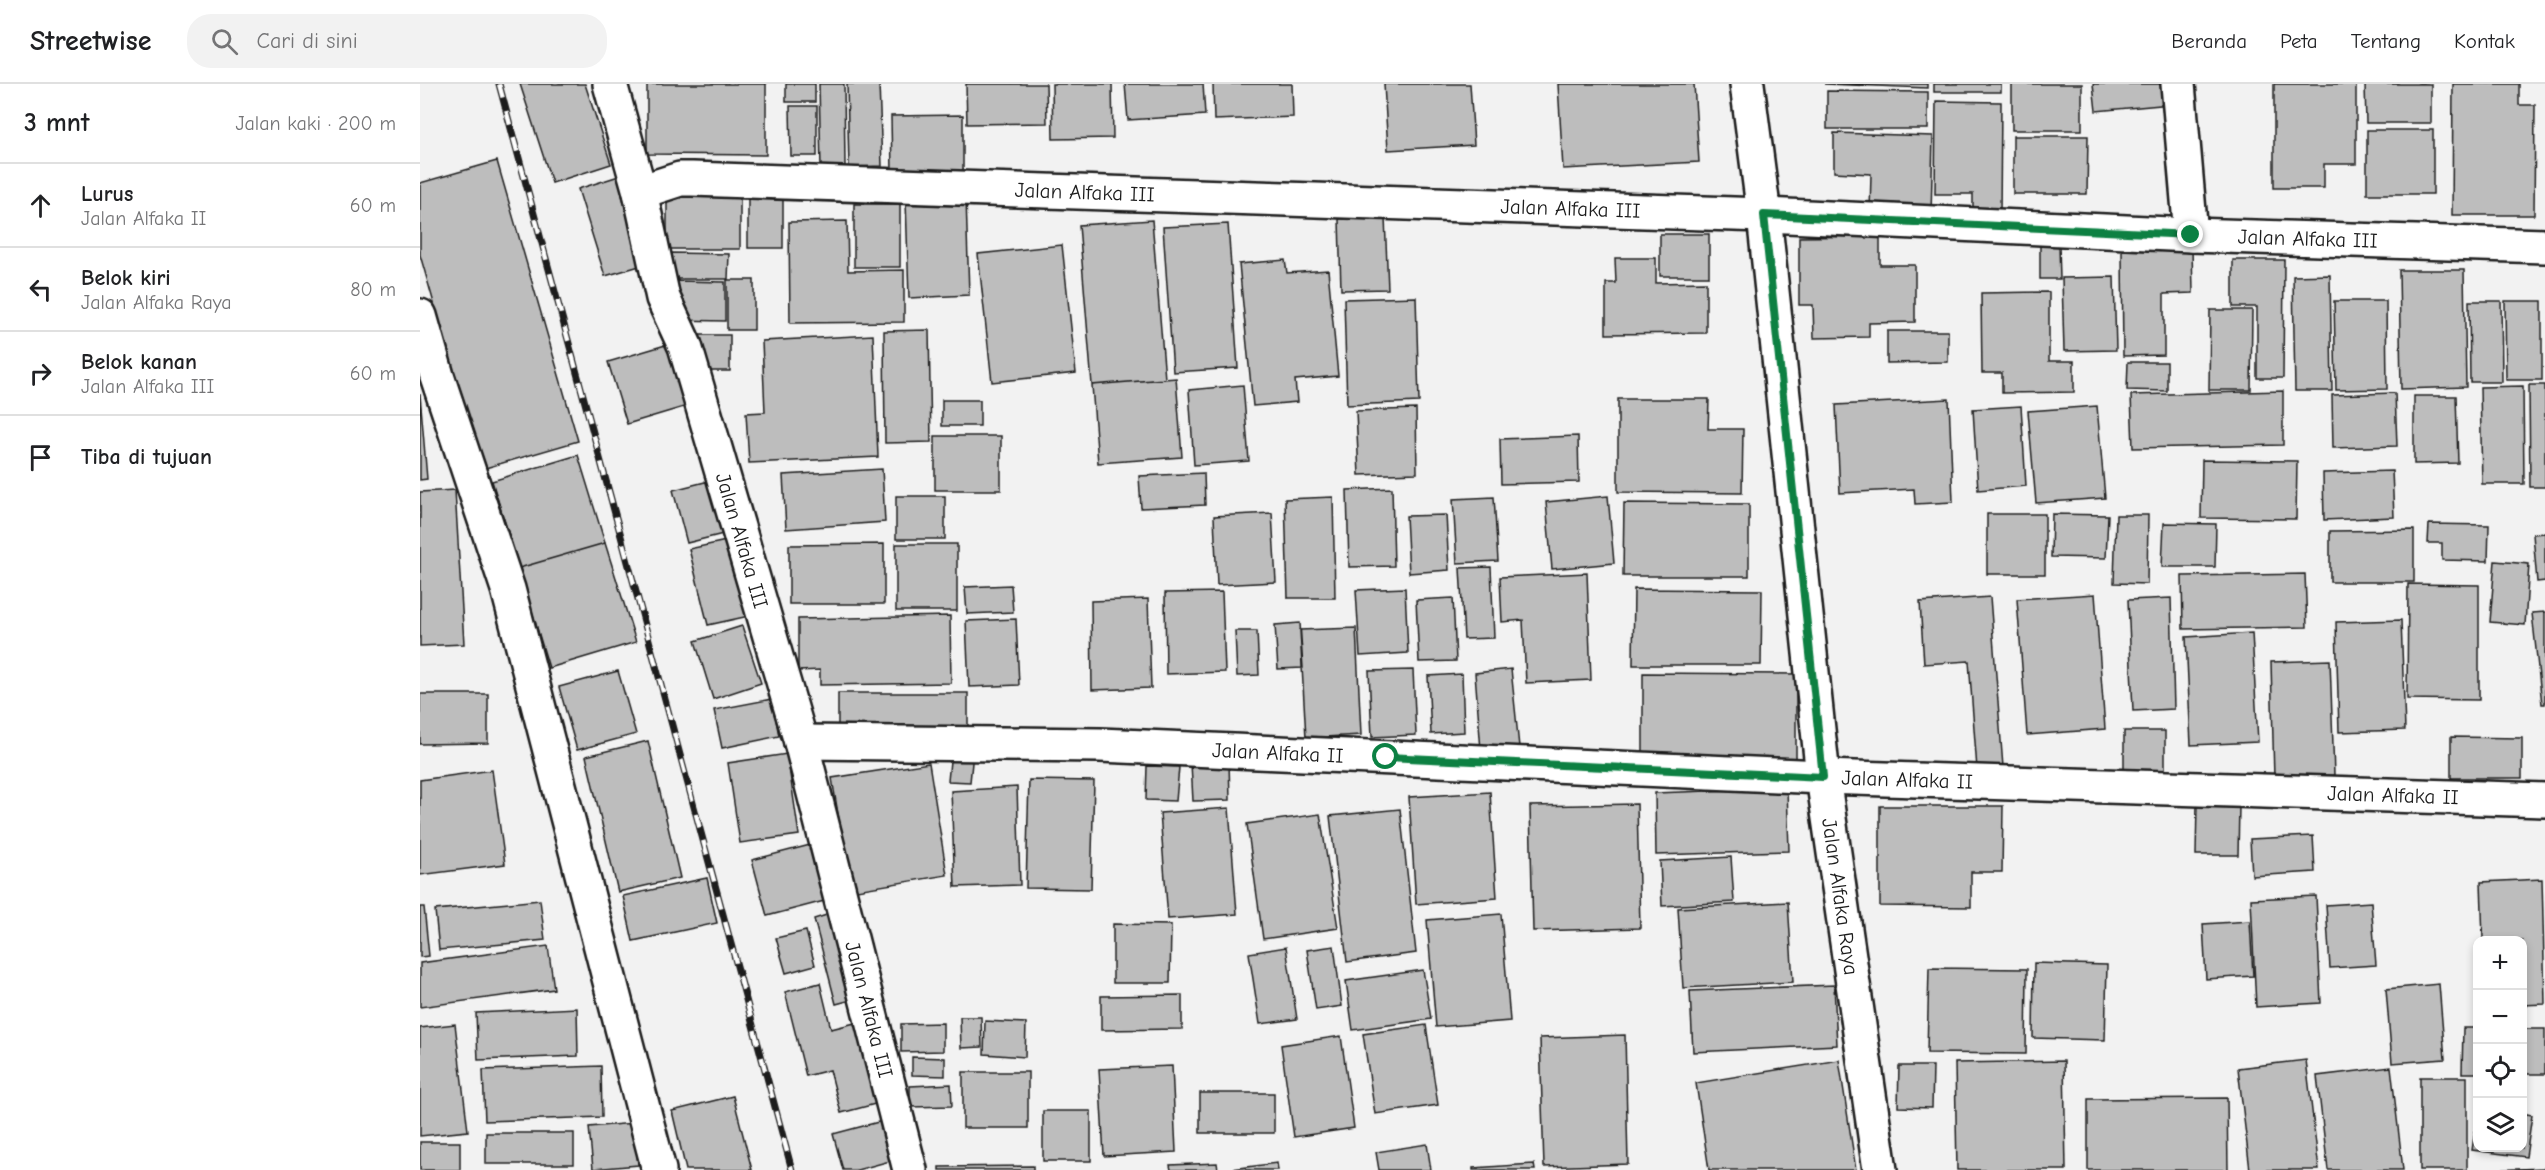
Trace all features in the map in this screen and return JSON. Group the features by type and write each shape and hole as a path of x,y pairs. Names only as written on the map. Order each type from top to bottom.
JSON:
{"street":[{"path":"610,84 640,192"},
{"name":"Jalan Alfaka Raya","path":"1747,84 1764,215 1823,777 1880,1170"},
{"path":"2178,84 2191,235"},
{"name":"Jalan Alfaka III","path":"910,1170 801,741 685,346 663,298 640,192 680,179 692,179 1764,215 2191,235 2545,246"},
{"path":"420,316 437,376 508,589 659,1170"},
{"name":"Jalan Alfaka II","path":"801,741 1100,745 1823,777 2545,800"}],"building":[{"path":"520,84 585,84 611,164 552,183"},
{"path":"647,84 766,84 766,155 647,154"},
{"path":"786,84 815,84 815,102 786,102"},
{"path":"819,84 844,84 845,167 821,168"},
{"path":"847,84 879,84 882,166 849,167"},
{"path":"966,84 1046,84 1047,123 967,124"},
{"path":"1052,84 1112,84 1113,138 1053,139"},
{"path":"1125,84 1203,84 1205,115 1128,120"},
{"path":"1213,84 1292,84 1293,117 1214,120"},
{"path":"1384,84 1470,84 1474,145 1388,150"},
{"path":"1558,84 1694,84 1699,162 1563,169"},
{"path":"1824,84 1927,84 1927,88"},
{"path":"1934,84 2001,84 2001,92 1934,92"},
{"path":"2012,84 2082,84 2082,130 2012,130"},
{"path":"2093,84 2170,84 2171,104 2096,111"},
{"path":"2274,84 2356,84 2356,164 2324,164 2324,188 2274,188"},
{"path":"2365,84 2431,84 2431,123 2366,123"},
{"path":"2453,84 2519,84 2519,105 2535,105 2534,215 2452,215"},
{"path":"1827,91 1928,92 1928,129 1827,129"},
{"path":"1936,101 2001,102 2000,216 1973,216 1973,194 1935,194"},
{"path":"790,106 817,106 817,156 791,156"},
{"path":"963,115 963,172 892,172 891,116"},
{"path":"2367,130 2433,130 2433,194 2367,194"},
{"path":"1834,133 1933,136 1931,214 1870,212 1871,174 1834,172"},
{"path":"2013,136 2088,136 2087,194 2013,194"},
{"path":"497,161 578,441 482,469 420,255 420,183"},
{"path":"622,175 650,263 605,276 578,189"},
{"path":"667,192 740,192 740,249 667,249"},
{"path":"748,192 783,192 783,248 748,248"},
{"path":"966,198 969,295 909,298 906,200"},
{"path":"854,204 900,204 900,267 854,267"},
{"path":"1385,218 1388,289 1341,290 1339,219"},
{"path":"1152,220 1165,379 1092,385 1079,225"},
{"path":"847,221 848,271 904,270 904,322 790,323 789,222"},
{"path":"1228,224 1238,368 1173,372 1163,227"},
{"path":"1660,234 1709,234 1709,276 1660,276"},
{"path":"1880,236 1880,265 1915,265 1915,322 1869,323 1869,337 1814,338 1813,305 1799,305 1799,237"},
{"path":"1062,245 1076,373 992,382 978,254"},
{"path":"2040,245 2059,245 2060,279 2040,279"},
{"path":"2192,249 2193,293 2164,294 2164,355 2123,356 2122,250"},
{"path":"669,253 729,254 728,279 668,279"},
{"path":"1615,258 1656,258 1656,283 1706,282 1706,333 1606,334 1606,283 1616,283"},
{"path":"1285,260 1287,273 1328,270 1338,376 1295,380 1297,402 1253,406 1239,264"},
{"path":"2233,260 2284,260 2283,378 2257,378 2257,307 2233,307"},
{"path":"2399,270 2464,270 2466,387 2401,389"},
{"path":"2330,275 2332,391 2295,391 2293,276"},
{"path":"2114,277 2116,350 2064,351 2062,278"},
{"path":"727,280 754,280 754,330 727,330"},
{"path":"676,281 725,282 725,321 675,320"},
{"path":"2049,292 2049,361 2074,361 2074,392 2002,393 2002,373 1982,373 1981,293"},
{"path":"1416,297 1419,402 1347,405 1344,299"},
{"path":"2334,301 2386,301 2387,389 2336,390"},
{"path":"2469,301 2501,301 2502,382 2470,382"},
{"path":"2505,301 2542,301 2542,380 2506,380"},
{"path":"2210,310 2252,310 2251,390 2209,390"},
{"path":"929,330 931,442 885,443 884,331"},
{"path":"1887,331 1948,331 1948,362 1887,363"},
{"path":"698,335 730,335 730,371 698,371"},
{"path":"873,335 878,457 749,463 746,413 765,412 762,341"},
{"path":"669,344 687,406 627,424 608,362"},
{"path":"2128,362 2167,362 2167,391 2127,390"},
{"path":"1176,378 1182,457 1098,463 1092,385"},
{"path":"1243,385 1249,461 1194,465 1189,390"},
{"path":"2529,385 2545,385 2545,487 2530,487"},
{"path":"2523,386 2524,484 2482,484 2480,387"},
{"path":"2283,391 2283,445 2133,448 2131,395"},
{"path":"2395,393 2397,446 2333,448 2332,395"},
{"path":"420,394 427,479 420,480"},
{"path":"2414,396 2456,396 2458,463 2414,464"},
{"path":"1618,399 1709,399 1708,429 1743,429 1742,493 1618,492"},
{"path":"1949,399 1953,502 1915,504 1914,489 1840,493 1836,405"},
{"path":"942,400 980,400 980,426 942,426"},
{"path":"2021,406 2026,486 1978,490 1973,409"},
{"path":"2097,406 2105,498 2036,503 2028,411"},
{"path":"1416,409 1417,473 1359,475 1356,411"},
{"path":"935,436 1001,436 1001,490 935,490"},
{"path":"1578,436 1579,482 1501,484 1500,439"},
{"path":"578,455 605,543 519,568 492,481"},
{"path":"2202,460 2297,461 2296,519 2201,518"},
{"path":"882,469 885,522 786,529 783,475"},
{"path":"2392,471 2394,517 2324,520 2323,473"},
{"path":"1204,473 1205,505 1141,508 1139,476"},
{"path":"721,478 735,531 687,543 673,490"},
{"path":"1392,488 1394,566 1349,567 1347,490"},
{"path":"455,490 464,644 420,646 420,492"},
{"path":"896,496 945,496 945,539 896,539"},
{"path":"1608,496 1614,563 1552,569 1546,502"},
{"path":"1333,497 1335,598 1288,598 1285,499"},
{"path":"1494,497 1498,561 1457,563 1453,499"},
{"path":"1624,503 1749,504 1749,576 1623,576"},
{"path":"1272,513 1276,582 1217,585 1214,516"},
{"path":"1987,514 2045,514 2045,574 1987,574"},
{"path":"2052,514 2108,515 2106,558 2051,557"},
{"path":"1446,515 1449,570 1409,573 1406,516"},
{"path":"2116,515 2148,515 2147,584 2114,583"},
{"path":"2164,523 2216,524 2215,567 2162,567"},
{"path":"2429,524 2489,525 2488,561 2442,560 2442,543 2428,543"},
{"path":"2414,530 2414,582 2330,582 2330,531"},
{"path":"2545,533 2545,581 2537,582 2533,534"},
{"path":"740,538 758,614 708,625 689,549"},
{"path":"605,543 636,642 549,668 519,568"},
{"path":"884,544 884,604 789,604 789,545"},
{"path":"896,544 957,544 957,611 896,611"},
{"path":"2495,561 2529,564 2525,625 2490,622"},
{"path":"1491,567 1494,638 1464,639 1460,568"},
{"path":"1587,573 1591,680 1526,683 1523,620 1502,622 1500,577"},
{"path":"2305,574 2307,627 2183,629 2182,576"},
{"path":"2408,584 2479,585 2479,700 2407,699"},
{"path":"1011,585 1013,612 967,614 965,587"},
{"path":"1405,588 1408,653 1360,656 1356,590"},
{"path":"1634,589 1762,590 1761,665 1633,665"},
{"path":"1222,592 1225,672 1166,674 1165,593"},
{"path":"2095,594 2105,729 2027,735 2017,599"},
{"path":"1990,597 2003,767 1977,769 1969,661 1924,664 1920,602"},
{"path":"1453,598 1456,661 1419,662 1416,600"},
{"path":"2171,598 2174,709 2133,711 2128,600"},
{"path":"1148,599 1151,688 1092,690 1091,601"},
{"path":"2545,612 2545,704 2542,704 2532,613"},
{"path":"950,616 951,683 820,685 820,670 798,671 798,619"},
{"path":"1016,619 1019,685 969,687 966,621"},
{"path":"2401,620 2405,730 2339,732 2336,622"},
{"path":"1300,623 1303,668 1278,669 1275,625"},
{"path":"742,626 761,683 713,699 695,641"},
{"path":"1356,628 1361,735 1306,738 1300,630"},
{"path":"1235,631 1257,631 1259,675 1237,676"},
{"path":"2252,633 2258,742 2191,745 2186,637"},
{"path":"2330,660 2334,775 2274,778 2271,662"},
{"path":"1511,669 1519,747 1481,750 1475,673"},
{"path":"1413,670 1416,735 1372,737 1369,671"},
{"path":"618,671 636,734 577,750 559,687"},
{"path":"1643,673 1796,674 1796,758 1643,757"},
{"path":"1462,674 1464,732 1431,734 1428,676"},
{"path":"838,693 968,693 968,729 838,729"},
{"path":"420,694 488,694 488,743 420,744"},
{"path":"772,699 779,736 722,748 714,710"},
{"path":"2124,731 2165,731 2165,773 2124,773"},
{"path":"2451,737 2522,738 2522,778 2451,778"},
{"path":"648,741 680,878 618,892 586,756"},
{"path":"951,751 973,753 970,782 948,781"},
{"path":"787,754 799,835 740,843 728,763"},
{"path":"1229,762 1230,800 1193,801 1191,763"},
{"path":"929,763 947,875 851,891 832,778"},
{"path":"1147,766 1179,767 1176,801 1146,800"},
{"path":"492,770 505,864 420,875 420,780"},
{"path":"1029,780 1094,781 1091,889 1026,888"},
{"path":"1017,787 1020,885 955,887 951,791"},
{"path":"1787,788 1789,851 1656,855 1655,793"},
{"path":"1490,792 1497,898 1416,904 1409,797"},
{"path":"1637,804 1640,928 1533,931 1530,806"},
{"path":"2197,804 2239,806 2238,855 2196,855"},
{"path":"1880,806 2003,806 2002,872 1971,872 1971,907 1880,906"},
{"path":"1229,808 1237,914 1168,919 1160,813"},
{"path":"1400,809 1416,953 1347,962 1330,816"},
{"path":"1320,814 1338,928 1263,939 1247,824"},
{"path":"2313,836 2315,872 2252,876 2250,839"},
{"path":"818,843 832,899 767,916 752,860"},
{"path":"1731,857 1734,902 1662,906 1660,861"},
{"path":"707,878 717,923 633,941 623,896"},
{"path":"2542,879 2545,1004 2527,1005 2527,936 2483,936 2481,882"},
{"path":"2316,896 2321,1003 2256,1007 2251,899"},
{"path":"540,900 545,940 439,950 435,910"},
{"path":"1788,902 1793,982 1683,988 1678,908"},
{"path":"2371,902 2376,965 2330,968 2326,905"},
{"path":"420,907 424,907 429,956 420,957"},
{"path":"833,913 855,999 836,1004 814,919"},
{"path":"1501,914 1510,1021 1436,1027 1427,920"},
{"path":"2250,921 2253,976 2206,979 2203,924"},
{"path":"1113,924 1171,925 1170,983 1113,983"},
{"path":"806,931 815,965 786,973 776,938"},
{"path":"548,946 554,989 420,1007 420,963"},
{"path":"1334,946 1342,1006 1316,1010 1307,950"},
{"path":"1286,947 1297,1019 1260,1024 1249,953"},
{"path":"2034,963 2107,965 2105,1040 2033,1038"},
{"path":"1929,968 2027,969 2026,1054 1927,1053"},
{"path":"1423,970 1431,1019 1353,1030 1346,981"},
{"path":"820,983 831,1029 859,1022 879,1103 841,1113 830,1070 806,1076 785,992"},
{"path":"2439,984 2445,1059 2392,1063 2386,989"},
{"path":"1834,985 1837,1045 1693,1052 1690,991"},
{"path":"1182,995 1182,1029 1101,1030 1101,996"},
{"path":"577,1008 578,1056 478,1060 476,1013"},
{"path":"960,1017 981,1017 982,1047 961,1048"},
{"path":"985,1021 1026,1023 1025,1057 984,1054"},
{"path":"943,1023 943,1051 901,1052 901,1024"},
{"path":"455,1024 468,1131 420,1136 420,1028"},
{"path":"1426,1025 1438,1105 1375,1114 1363,1034"},
{"path":"2463,1028 2473,1028 2473,1073 2462,1073"},
{"path":"2527,1029 2545,1029 2545,1074 2527,1074"},
{"path":"1625,1035 1628,1164 1544,1167 1540,1038"},
{"path":"1341,1036 1354,1128 1294,1137 1281,1045"},
{"path":"912,1057 945,1058 945,1076 912,1075"},
{"path":"1839,1060 1856,1170 1709,1170 1696,1083"},
{"path":"2306,1060 2319,1170 2250,1170 2238,1068"},
{"path":"2064,1061 2066,1170 1957,1170 1955,1063"},
{"path":"601,1066 602,1117 485,1121 483,1070"},
{"path":"1172,1066 1176,1152 1104,1156 1099,1069"},
{"path":"1899,1066 1933,1066 1932,1108 1898,1107"},
{"path":"2391,1067 2403,1170 2328,1170 2317,1076"},
{"path":"963,1072 1028,1072 1028,1128 963,1128"},
{"path":"2420,1077 2467,1077 2467,1170 2420,1170"},
{"path":"951,1084 952,1106 910,1107 910,1086"},
{"path":"1200,1093 1274,1093 1274,1133 1200,1133"},
{"path":"733,1096 752,1170 686,1170 672,1111"},
{"path":"2227,1098 2228,1170 2088,1170 2088,1099"},
{"path":"1043,1111 1091,1111 1091,1161 1043,1161"},
{"path":"2527,1114 2532,1115 2527,1150"},
{"path":"890,1119 901,1158 857,1170 843,1170 833,1134"},
{"path":"634,1123 638,1165 593,1169 589,1127"},
{"path":"486,1133 574,1133 574,1164 486,1164"},
{"path":"420,1142 460,1142 460,1170 420,1170"},
{"path":"1427,1144 1431,1170 1379,1170 1376,1152"},
{"path":"2487,1152 2527,1152 2526,1157"},
{"path":"1217,1163 1218,1170 1171,1170 1170,1165"},
{"path":"1277,1163 1278,1170 1224,1170"},
{"path":"1534,1164 1535,1170 1473,1170 1473,1168"},
{"path":"1033,1166 1033,1170 939,1170 939,1167"},
{"path":"2545,1168 2545,1170 2487,1170"}],"railway":[{"path":"499,84 792,1170"}],"route":[{"path":"1386,757 1823,777 1764,215 2191,235"}]}
